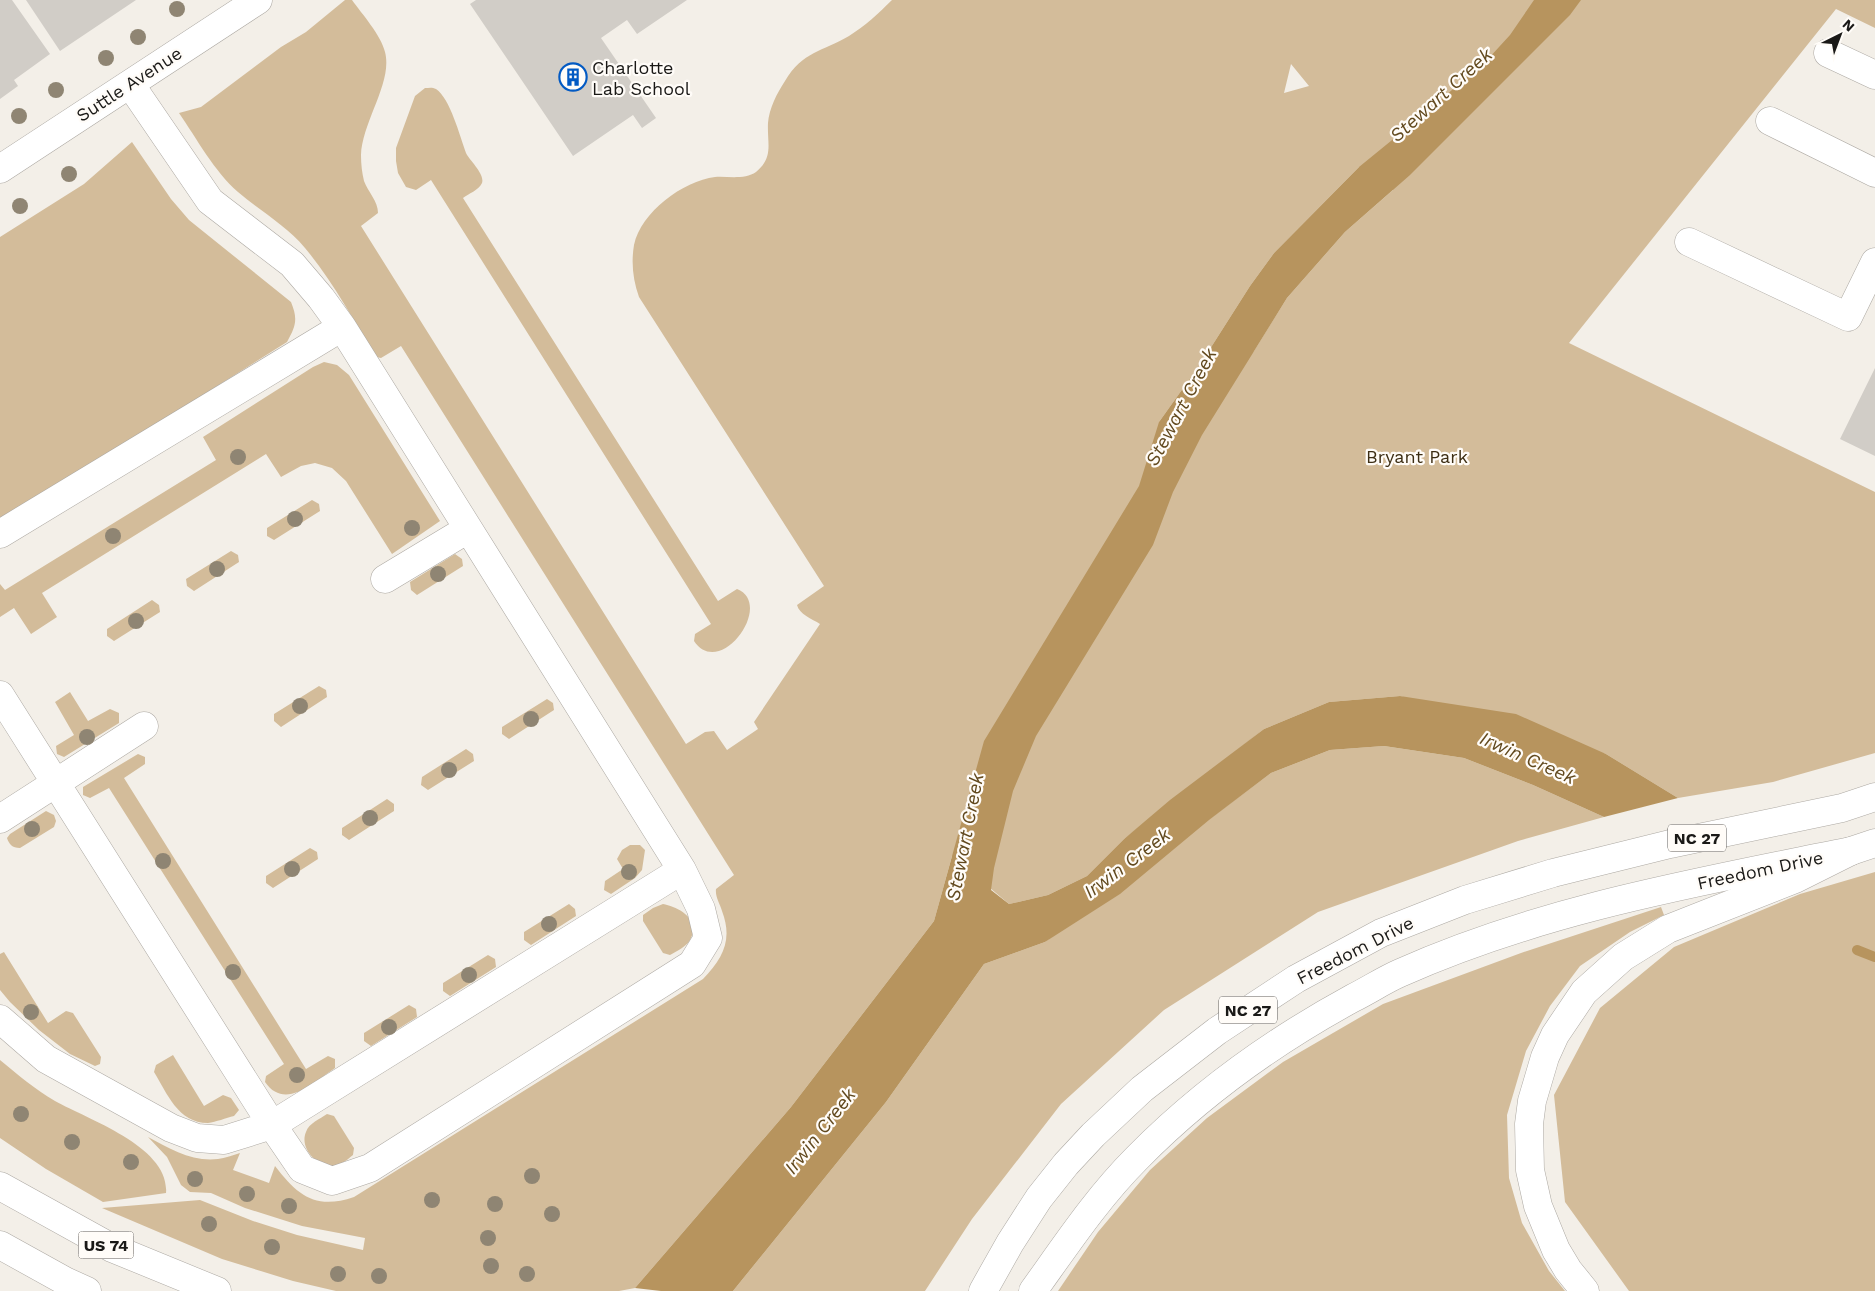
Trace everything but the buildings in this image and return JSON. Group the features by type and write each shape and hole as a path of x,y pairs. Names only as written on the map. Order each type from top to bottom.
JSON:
{"main road":[{"name":"Suttle Avenue","path":"0,169 258,0"},
{"path":"1828,53 1875,75"},
{"path":"0,695 272,1125 302,1169 332,1181 370,1168 692,964 708,938 701,909 682,870 342,327 321,298 292,264 210,201 130,84"},
{"path":"1770,121 1875,173"},
{"path":"1689,242 1848,317 1875,262"},
{"path":"0,534 342,327"},
{"path":"385,579 468,529"},
{"path":"0,819 144,726"},
{"name":"Freedom Drive","path":"983,1291 1010,1243 1040,1198 1066,1164 1093,1135 1142,1089 1224,1025 1296,979 1380,933 1465,900 1553,873 1670,844 1842,808 1875,797"},
{"path":"1585,1291 1568,1270 1556,1250 1538,1206 1530,1170 1529,1124 1532,1101 1545,1057 1555,1035 1584,992 1631,952 1668,929 1795,879 1863,847"},
{"name":"Freedom Drive","path":"1033,1291 1097,1203 1136,1159 1174,1124 1243,1066 1319,1016 1399,973 1480,942 1565,915 1687,885 1863,847"},
{"path":"0,1019 46,1059 171,1128 197,1138 224,1140 272,1125 682,870"},
{"name":"US 74","path":"0,1186 112,1248 217,1291"},
{"name":"US 74","path":"0,1245 87,1291"}],"green space":[{"name":"Bryant Park","path":"345,0 352,0 380,39 385,52 385,76 366,129 361,155 364,181 376,204 378,213 361,226 686,744 705,732 714,731 727,750 758,729 754,722 820,624 803,614 797,605 824,586 639,297 633,271 634,245 645,221 665,200 677,192 703,180 715,177 741,177 756,172 762,166 767,155 769,144 768,123 772,107 779,91 792,71 814,53 855,32 892,0 1875,0 1875,28 1836,9 1569,343 1875,492 1875,753 1773,782 1678,798 1606,754 1400,696 1329,702 1264,729 1124,839 1087,876 1048,895 1009,904 952,856 934,921 791,1107 635,1288 619,1291 336,1291 293,1281 222,1259 102,1208 200,1200 253,1221 297,1235 363,1250 365,1238 302,1226 245,1208 211,1193 190,1192 181,1185 167,1157 148,1137 182,1154 199,1159 218,1159 240,1153 233,1170 269,1183 275,1166 300,1192 318,1201 341,1201 354,1197 703,979 721,956 726,940 725,921 716,889 734,875 401,346 381,358 376,357 334,287 315,260 298,240 229,184 179,113 201,107 281,47 306,32","holes":["1291,64 1309,86 1284,93","1359,167 1393,190 1345,232 1287,298 1254,351 1159,422 1201,363 1250,286 1274,253"]},
{"path":"425,88 436,89 446,101 466,153 481,176 481,185 463,198 718,601 737,589 747,597 750,609 747,622 740,635 729,646 717,651 705,651 694,641 695,634 711,624 431,180 416,190 406,187 398,173 396,148 415,96"},
{"path":"132,142 171,199 189,220 291,302 295,313 294,327 287,342 0,523 0,237 84,184"},
{"path":"324,362 337,365 349,375 440,521 392,554 346,481 332,468 315,463 301,466 281,477 266,454 42,593 57,617 31,634 14,608 0,617 0,584 5,590 216,460 203,437 313,367"},
{"path":"312,500 319,504 320,511 274,540 267,536 267,528"},
{"path":"231,551 238,555 239,562 194,591 187,586 186,579"},
{"path":"455,554 462,559 463,566 417,595 411,590 410,582"},
{"path":"152,600 159,605 160,612 114,641 107,636 107,629"},
{"path":"319,686 326,690 327,697 281,727 274,721 274,714"},
{"path":"70,692 88,721 110,709 119,713 119,723 64,757 57,754 56,746 74,735 55,702"},
{"path":"547,699 553,703 554,710 509,739 502,734 502,727"},
{"path":"1384,746 1464,758 1533,785 1604,817 1518,841 1318,912 1164,1010 1061,1104 972,1219 925,1291 733,1291 886,1102 984,964 1045,942 1271,773 1330,750"},
{"path":"466,749 473,754 474,761 428,790 421,785 422,777"},
{"path":"138,754 145,757 145,764 124,778 306,1069 328,1056 335,1059 335,1068 300,1091 281,1094 273,1090 265,1082 266,1076 284,1064 109,788 90,798 83,795 83,787"},
{"path":"387,799 394,804 394,811 349,840 342,835 342,828"},
{"path":"46,811 54,815 56,821 54,827 20,848 11,845 7,838 10,834"},
{"path":"630,845 640,845 645,850 642,870 635,878 611,894 604,890 605,881 623,869 617,859 622,850"},
{"path":"310,848 317,852 318,859 273,888 266,883 266,876"},
{"path":"1875,872 1875,1291 1629,1291 1565,1202 1554,1095 1600,1008 1674,947 1800,894"},
{"path":"569,904 575,909 576,916 531,945 524,940 524,932"},
{"path":"663,904 681,911 690,919 693,925 690,941 670,955 663,953 643,921 643,915"},
{"path":"1661,907 1664,915 1630,932 1580,966 1550,1006 1526,1051 1507,1115 1509,1178 1522,1223 1549,1271 1565,1291 1058,1291 1098,1232 1150,1170 1207,1118 1283,1062 1383,1004 1521,953"},
{"path":"4,952 48,1023 66,1011 73,1013 101,1057 100,1064 95,1066 70,1054 39,1030 10,1002 0,990 0,954"},
{"path":"488,955 495,959 496,967 450,996 443,991 443,983"},
{"path":"409,1005 416,1009 417,1017 371,1046 364,1041 364,1033"},
{"path":"173,1055 204,1106 223,1095 231,1098 239,1110 234,1116 208,1123 198,1122 181,1112 169,1097 154,1072 156,1065"},
{"path":"0,1060 27,1082 55,1101 106,1126 142,1149 155,1162 164,1177 166,1193 103,1202 46,1169 0,1138"},
{"path":"327,1114 334,1116 354,1148 353,1155 333,1166 316,1160 307,1150 304,1138 307,1129"}],"water":[{"name":"Stewart Creek","path":"1534,0 1581,0 1570,15 1410,175 1345,232 1287,298 1202,435 1173,492 1153,545 1036,736 1013,791 994,868 991,890 1009,904 1048,895 1087,876 1124,839 1170,800 1264,729 1329,702 1400,696 1516,714 1606,754 1678,798 1604,817 1533,785 1464,758 1384,746 1330,750 1271,773 1209,820 1120,894 1045,942 984,964 886,1102 733,1291 661,1291 635,1288 791,1107 934,921 984,741 1139,486 1159,422 1201,363 1250,286 1274,253 1359,167 1488,59 1510,35"}],"waterway":[{"name":"Irwin Creek","path":"1857,950 1875,957"}],"place":[{"name":"Charlotte Lab School","path":"573,77"}]}
